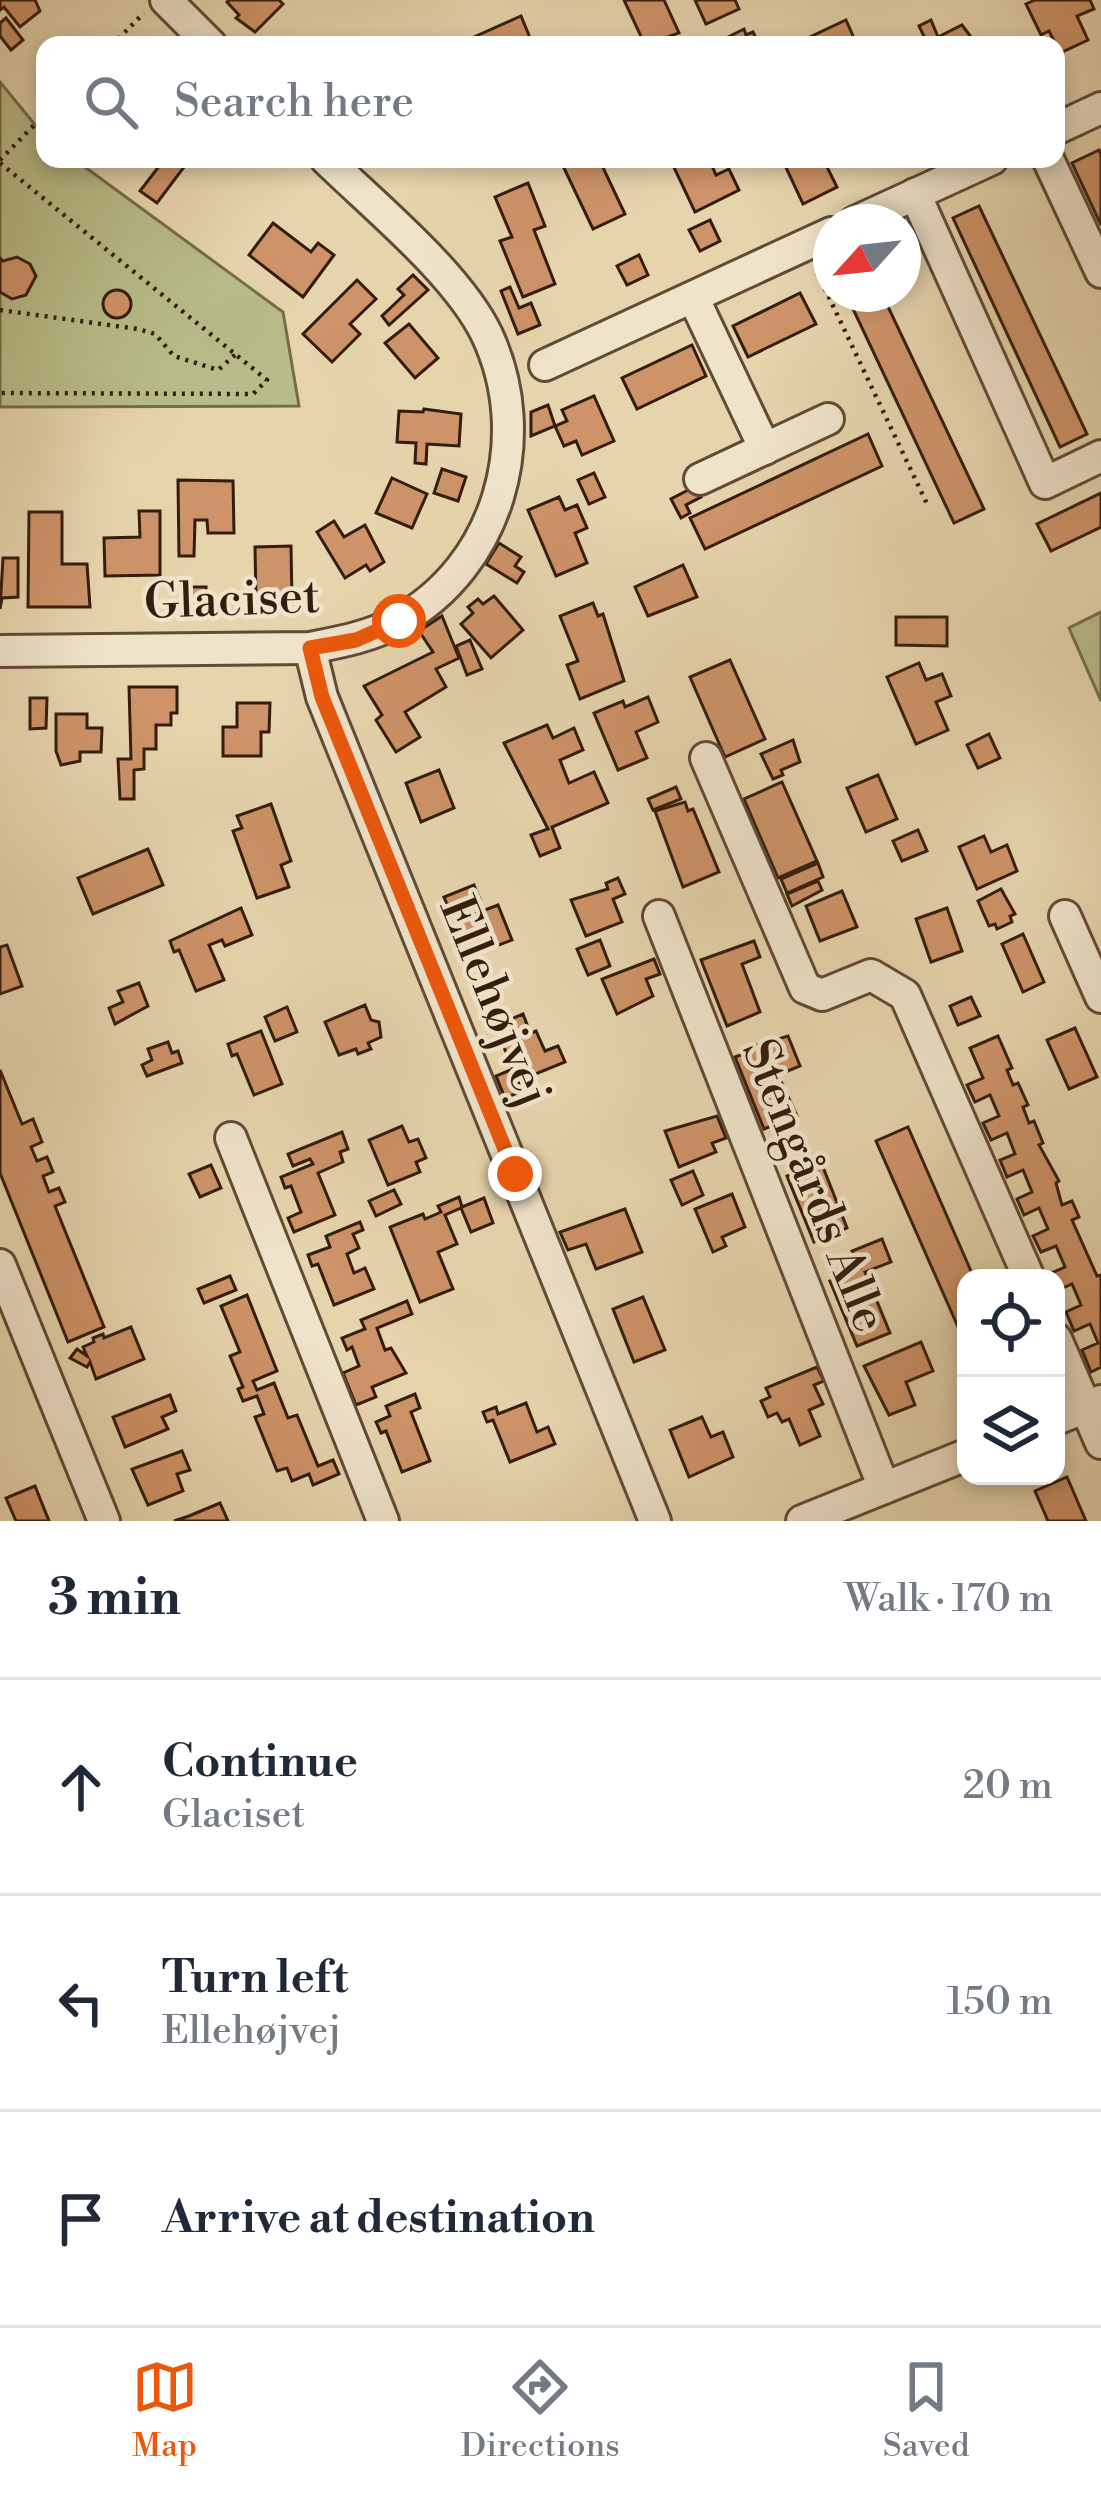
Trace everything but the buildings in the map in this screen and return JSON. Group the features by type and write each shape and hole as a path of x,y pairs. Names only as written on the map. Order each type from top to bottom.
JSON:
{"street":[{"path":"166,0 202,36"},
{"path":"1065,125 1101,108"},
{"name":"Glaciset","path":"0,651 310,648 356,640 399,621 437,594 468,560 500,492 510,428 504,381 486,333 458,290 335,168"},
{"path":"894,204 972,168"},
{"path":"1052,168 1101,272"},
{"path":"915,194 1045,483 1101,456"},
{"path":"545,365 813,242"},
{"path":"693,297 764,449"},
{"path":"700,479 828,419"},
{"name":"Ellehøjvej","path":"310,648 322,697 655,1521"},
{"name":"Stengårds Alle","path":"706,758 805,988 822,995 871,975 905,995 1025,1269"},
{"name":"Stengårds Alle","path":"659,916 884,1488"},
{"path":"1065,916 1101,997"},
{"path":"231,1138 383,1521"},
{"path":"0,1265 104,1521"},
{"path":"1065,1354 1094,1404 1101,1443"},
{"path":"1065,1415 1094,1404"},
{"path":"802,1521 957,1459"}],"path":[{"path":"121,36 156,0"},
{"path":"0,393 254,394 267,380 0,162 36,124"},
{"path":"0,310 138,328 155,334 174,356 218,370 237,353"},
{"path":"848,312 928,506"}],"green space":[{"path":"0,82 36,126 36,168 86,168 283,312 299,406 0,407"},
{"path":"1101,612 1101,701 1069,628"}],"route":[{"path":"399,621 356,640 310,648 322,697 515,1174"}]}
